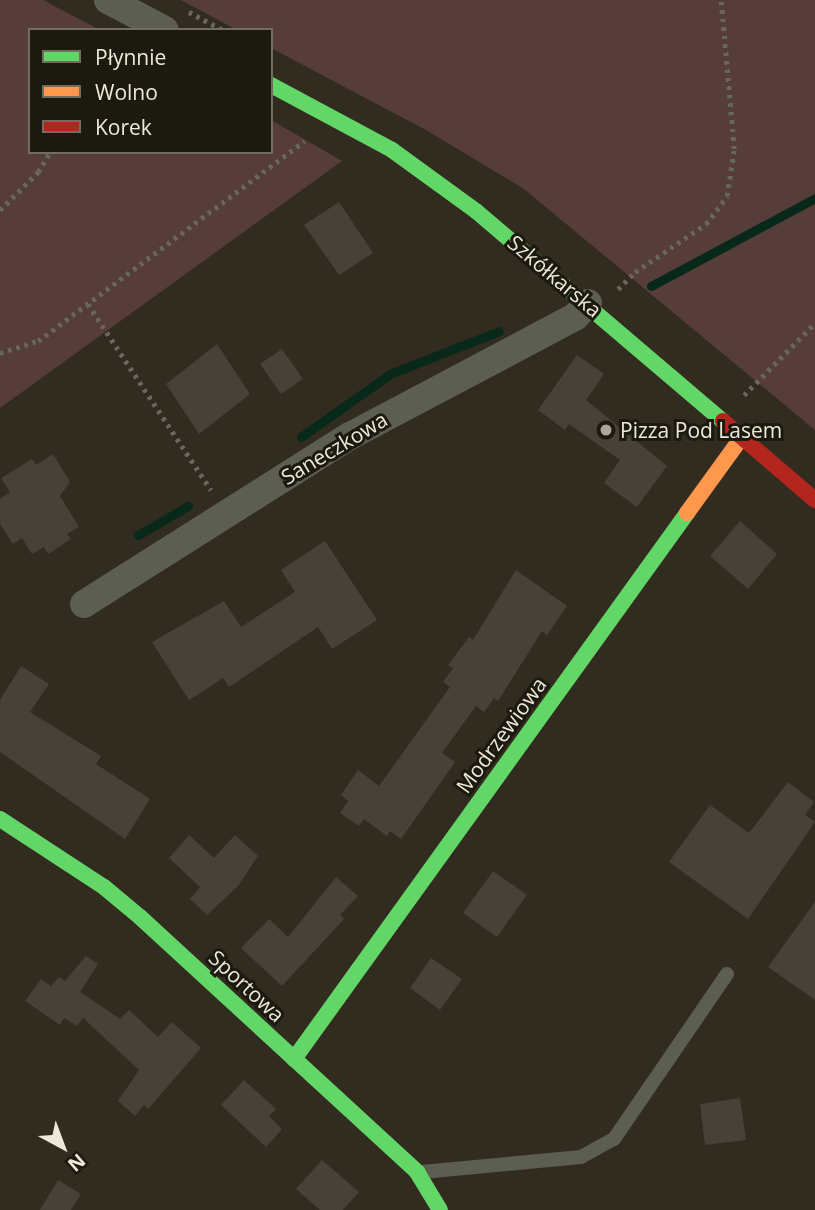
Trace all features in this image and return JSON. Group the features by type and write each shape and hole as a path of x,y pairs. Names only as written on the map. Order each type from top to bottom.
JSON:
{"street":[{"path":"108,0 161,28"},
{"name":"Szkółkarska","path":"273,86 392,150 588,303 815,500"},
{"name":"Saneczkowa","path":"84,604 421,395 575,317 588,303"},
{"name":"Modrzewiowa","path":"294,1059 742,437"},
{"name":"Sportowa","path":"0,820 104,887 417,1172 440,1210"}],"lane":[{"path":"417,1172 580,1157 614,1139 727,974"}],"path":[{"path":"615,292 635,272 706,225 727,196 734,149 721,0"},
{"path":"186,10 219,28"},
{"path":"0,353 38,341 310,136"},
{"path":"0,210 38,172 49,154"},
{"path":"88,304 226,514"},
{"path":"740,398 815,323"}],"shaded area":[{"path":"0,0 43,0 96,28 28,28 28,154 273,154 273,121 342,161 0,408"},
{"path":"181,0 815,0 815,430 524,189 426,130 273,49 273,28 233,28"}],"building":[{"path":"339,202 373,253 339,275 304,225"},
{"path":"217,344 250,394 199,434 166,384"},
{"path":"282,349 303,379 281,394 260,364"},
{"path":"577,355 604,374 586,400 667,466 637,507 604,483 620,460 569,424 565,430 538,410"},
{"path":"53,454 70,482 60,496 79,527 67,534 71,539 48,554 44,547 32,554 22,538 13,544 0,524 0,499 10,492 1,478 32,459 36,465"},
{"path":"740,521 777,554 748,589 710,556"},
{"path":"325,541 377,620 332,649 318,627 229,687 223,678 189,700 152,642 224,601 241,627 295,592 281,570"},
{"path":"516,570 567,606 547,635 542,631 498,701 494,698 484,712 476,706 442,753 455,762 401,839 390,831 387,836 364,819 359,826 340,813 348,801 341,795 358,770 379,786 450,687 443,682 453,668 448,665 469,637 473,640"},
{"path":"21,666 49,684 30,712 101,756 96,764 150,799 125,839 0,752 0,700"},
{"path":"788,782 814,802 805,815 815,822 748,919 669,862 710,805 749,833"},
{"path":"189,835 214,858 235,835 258,856 238,886 207,915 190,899 200,887 169,858"},
{"path":"493,871 527,895 497,937 463,913"},
{"path":"336,877 358,896 340,915 344,919 282,986 241,948 269,919 288,937"},
{"path":"815,902 815,1000 768,967"},
{"path":"86,956 98,964 80,992 120,1019 129,1010 158,1037 172,1022 201,1048 148,1109 144,1105 135,1116 118,1101 139,1070 83,1018 77,1026 64,1018 60,1025 25,1001 41,979 51,986 59,977 65,981"},
{"path":"431,958 462,979 440,1010 410,988"},
{"path":"244,1080 276,1109 269,1116 282,1129 266,1147 221,1105"},
{"path":"740,1098 746,1140 705,1145 700,1104"},
{"path":"322,1160 359,1192 343,1210 320,1210 296,1189"},
{"path":"58,1180 81,1194 71,1210 40,1210"}],"waterway":[{"path":"651,286 815,198"},
{"path":"301,437 390,374 499,331"},
{"path":"138,535 188,506"}],"traffic: fast":[{"path":"273,86 392,150 476,211 723,421"},
{"path":"294,1059 687,513"},
{"path":"0,819 104,887 140,917 417,1172 440,1210"}],"traffic: slow":[{"path":"687,513 742,437"}],"traffic: jam":[{"path":"723,421 815,500"}],"place":[{"name":"Pizza Pod Lasem","path":"606,430"}]}
